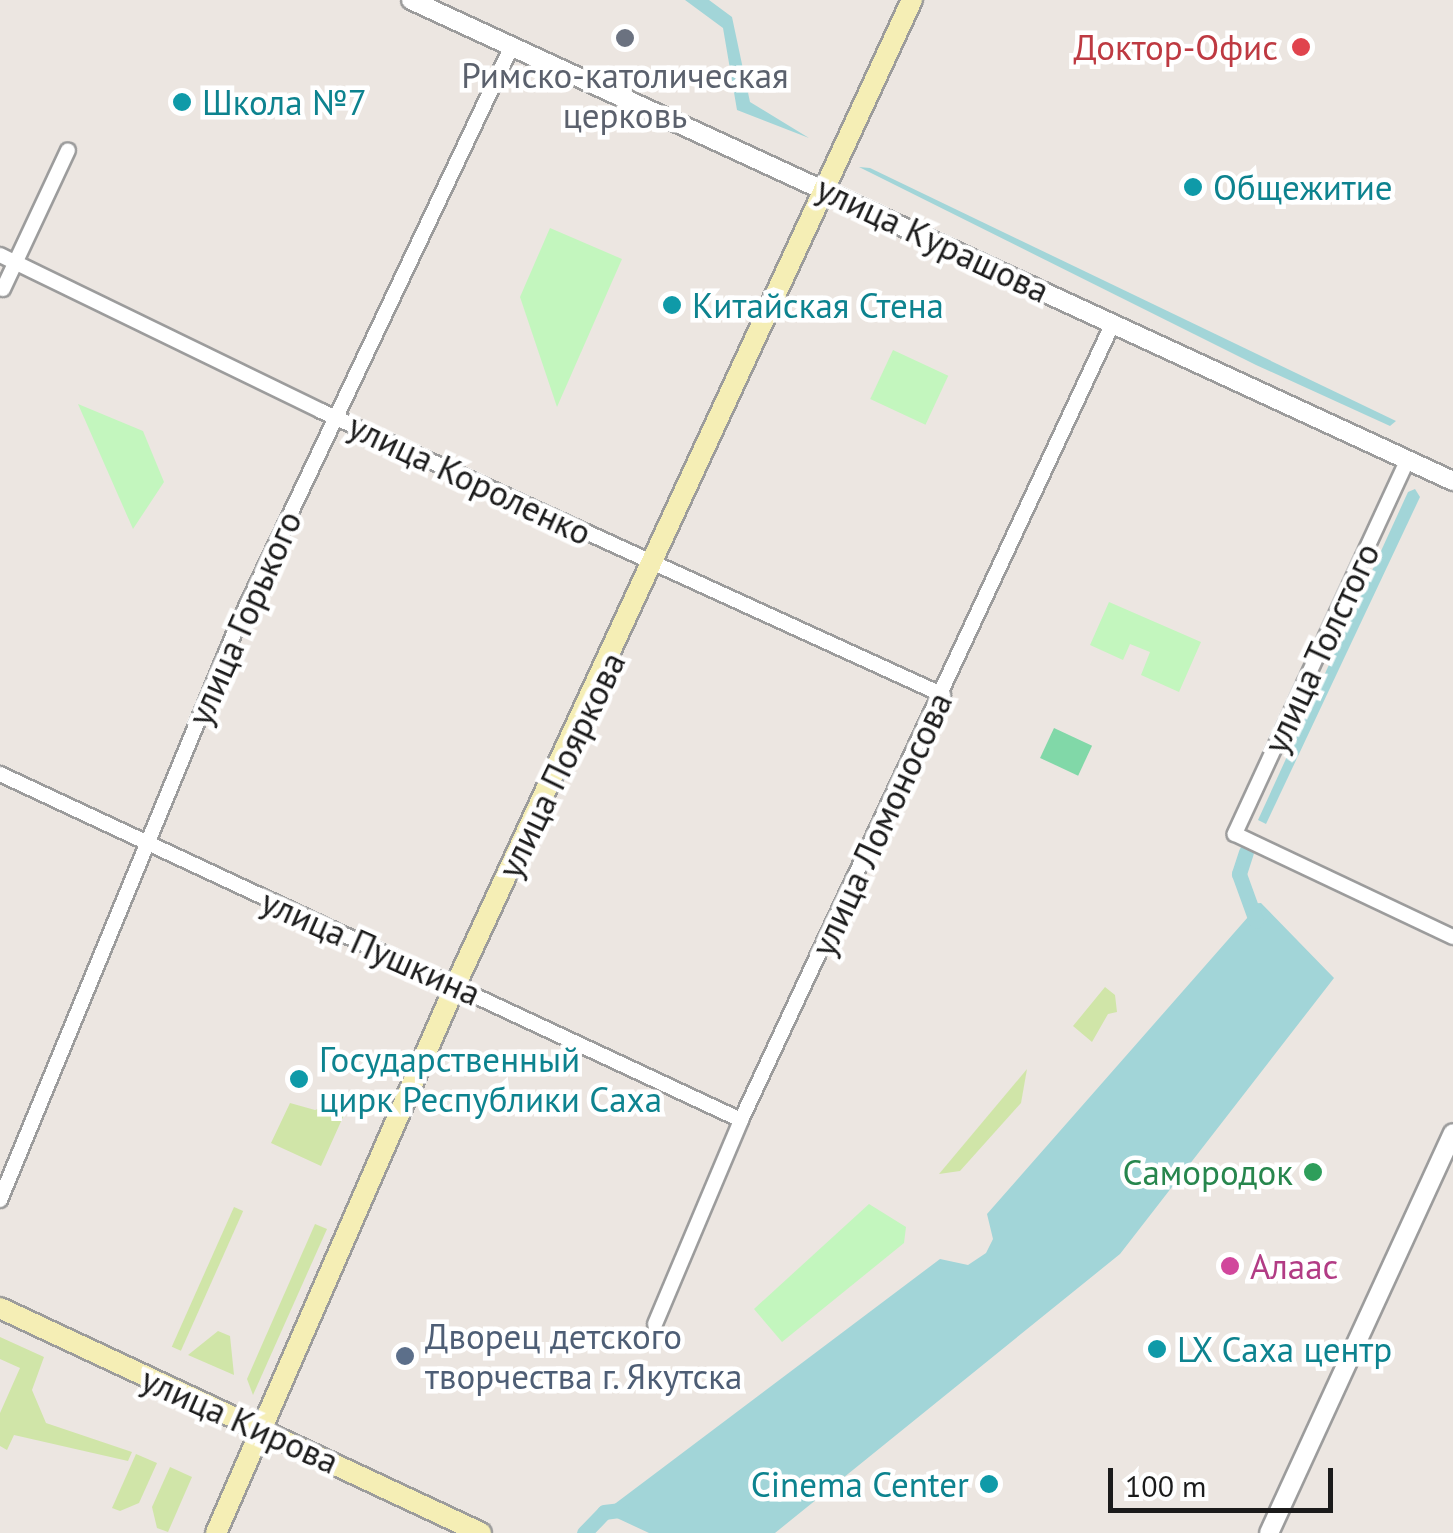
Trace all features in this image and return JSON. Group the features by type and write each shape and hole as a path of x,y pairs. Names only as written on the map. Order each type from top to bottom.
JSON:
{"main road":[{"name":"улица Пояркова","path":"216,1533 456,984 657,562 912,0"},
{"name":"улица Кирова","path":"0,1308 481,1533"}],"street":[{"name":"улица Курашова","path":"411,0 829,189 1112,325 1453,481"},
{"name":"улица Горького","path":"0,1200 144,844 335,417 512,46"},
{"path":"3,289 68,150"},
{"name":"улица Короленко","path":"0,255 335,417 942,695"},
{"name":"улица Ломоносова","path":"656,1324 741,1120 1112,325"},
{"name":"улица Толстого","path":"1406,462 1235,834 1453,937"},
{"name":"улица Пушкина","path":"0,774 741,1120"},
{"path":"1269,1533 1453,1132"}],"green space":[{"path":"550,228 622,259 557,407 520,297"},
{"path":"893,350 948,376 925,425 870,399"},
{"path":"78,404 143,431 164,482 133,529"},
{"path":"1109,602 1201,642 1179,692 1141,675 1150,652 1130,644 1123,660 1090,645"},
{"path":"1054,728 1092,746 1078,776 1040,758"},
{"path":"1105,987 1115,995 1117,1012 1108,1014 1092,1042 1073,1026"},
{"path":"1027,1069 1021,1103 960,1171 939,1174"},
{"path":"352,1097 321,1166 271,1143 290,1103 315,1110"},
{"path":"869,1204 906,1227 904,1243 782,1342 754,1309"},
{"path":"234,1207 243,1211 181,1351 172,1347"},
{"path":"315,1224 327,1229 253,1395 247,1379"},
{"path":"218,1331 230,1336 234,1375 188,1355"},
{"path":"0,1337 44,1357 32,1390 46,1423 132,1452 128,1461 14,1435 7,1450 0,1446 0,1413 20,1368 0,1359"},
{"path":"136,1454 157,1463 139,1503 120,1511 112,1508"},
{"path":"170,1467 192,1477 168,1532 157,1528 152,1507"}],"water":[{"path":"685,0 709,0 732,17 750,102 809,138 737,110 723,28"},
{"path":"859,167 870,168 1396,421 1390,426 1256,365"},
{"path":"1415,489 1420,497 1266,824 1258,820 1408,492"},
{"path":"1261,903 1334,978 1120,1254 775,1533 649,1533 604,1512 940,1259 968,1265 986,1253 993,1239 987,1214 1248,917 1246,904"}],"waterway":[{"path":"1246,852 1239,874 1256,921"},
{"path":"584,1533 604,1512 621,1510"}],"place":[{"name":"Римско-католическая церковь","path":"625,38"},
{"name":"Доктор-Офис","path":"1301,47"},
{"name":"Школа №7","path":"182,102"},
{"name":"Общежитие","path":"1193,187"},
{"name":"Китайская Стена","path":"672,305"},
{"name":"Государственный цирк Республики Саха","path":"299,1079"},
{"name":"Самородок","path":"1313,1172"},
{"name":"Алаас","path":"1230,1266"},
{"name":"LX Саха центр","path":"1157,1349"},
{"name":"Дворец детского творчества г. Якутска","path":"405,1356"},
{"name":"Cinema Center","path":"989,1484"}]}
